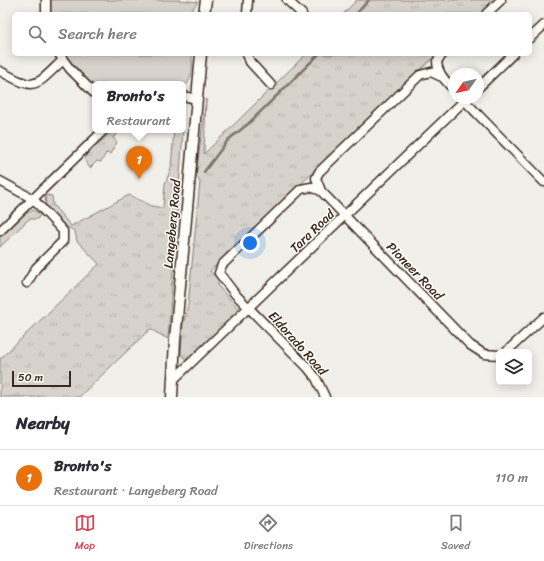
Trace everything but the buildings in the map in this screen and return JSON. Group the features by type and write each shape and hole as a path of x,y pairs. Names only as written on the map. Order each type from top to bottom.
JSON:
{"main road":[{"path":"204,12 206,0"},
{"name":"Langeberg Road","path":"172,397 172,381 201,56"}],"street":[{"path":"46,0 46,12"},
{"path":"247,12 248,0"},
{"path":"287,0 300,12"},
{"path":"488,12 501,0"},
{"path":"532,36 544,25"},
{"path":"248,56 250,62 271,85"},
{"path":"441,56 437,61 438,69 442,77 448,84"},
{"path":"484,82 511,56"},
{"path":"0,71 23,83 33,85 41,81 61,57 92,91"},
{"path":"321,191 316,178 319,172 420,75 431,72 442,77"},
{"path":"186,97 197,99"},
{"name":"Tara Road","path":"172,381 460,104"},
{"path":"470,104 544,182"},
{"path":"0,231 101,133"},
{"path":"0,181 33,199 62,228 64,237 60,244 36,268 27,283"},
{"name":"Eldorado Road","path":"321,191 311,187 301,190 219,269 220,276 308,368 316,378 325,397"},
{"name":"Pioneer Road","path":"321,191 470,345 484,354 496,355"},
{"path":"509,349 544,316"}],"green space":[{"path":"50,0 180,0 198,2 193,8 192,12 50,12"},
{"path":"357,0 496,0 483,12 345,12"},
{"path":"66,56 192,56 191,77 186,85 186,81 92,81 92,86"},
{"path":"304,56 435,56 210,271 219,280 218,286 238,308 239,312 191,358 185,359 181,354 183,324 188,305 200,182 196,176 206,99 204,154"},
{"path":"111,133 118,133 113,138 117,142 110,154 106,153 101,162 97,161 90,168 85,161 86,155"},
{"path":"174,133 183,133 168,339 150,329 79,397 0,397 0,359 99,264 77,241 75,231 65,226 46,206 45,195 52,196 53,205 71,226 129,195 152,206 163,208 165,184 171,168"},
{"path":"33,210 41,215 37,219 29,219 0,247 0,237 23,215"}],"waterway":[{"path":"358,12 369,0"},
{"path":"204,172 228,140 248,124 317,56"}],"place":[{"name":"Bronto's","path":"139,179"}]}
